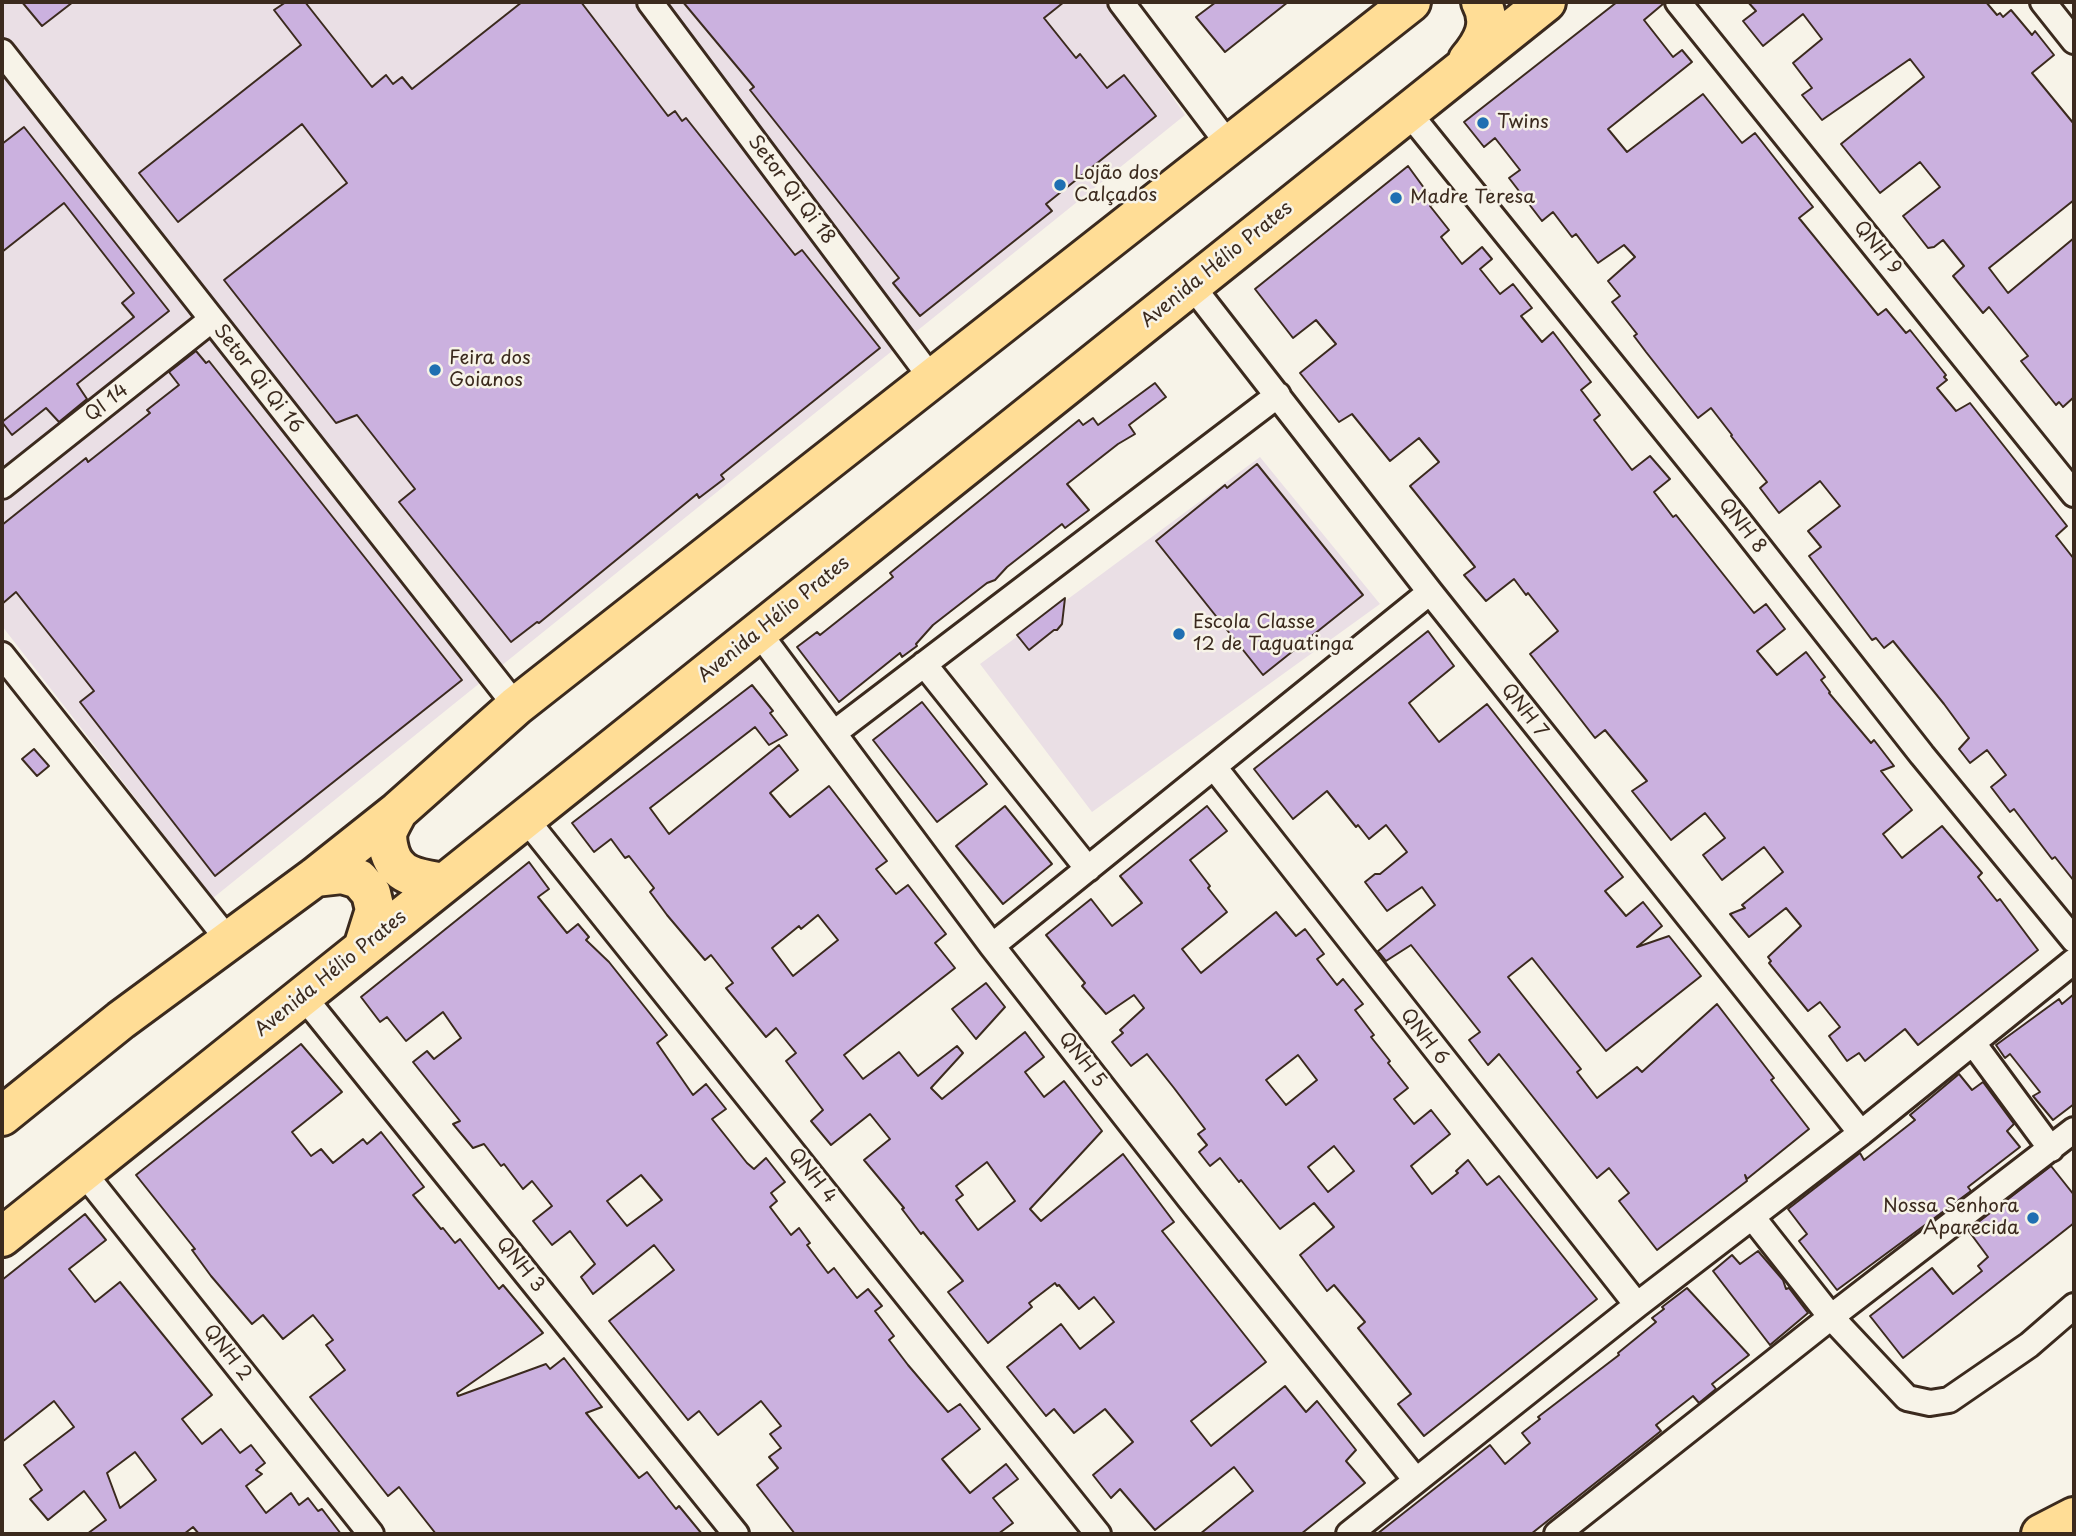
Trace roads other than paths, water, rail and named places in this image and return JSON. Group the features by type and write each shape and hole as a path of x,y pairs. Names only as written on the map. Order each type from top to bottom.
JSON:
{"main road":[{"path":"2,1116 121,1020 315,877 398,811 516,706 1411,2"},
{"path":"1458,73 1481,45 1487,29 1486,11 1481,2"},
{"name":"Avenida Hélio Prates","path":"2,1237 1546,2"},
{"path":"398,811 388,831 387,845 393,862 403,873 444,883"},
{"path":"315,877 342,874 359,879 371,893 375,910 363,948"},
{"path":"2041,1534 2074,1517"}],"street":[{"name":"Setor Qi Qi 18","path":"650,2 932,379"},
{"path":"1121,2 1229,145"},
{"name":"QNH 9","path":"1678,2 2074,494"},
{"path":"2043,2 2074,41"},
{"name":"Setor Qi Qi 16","path":"2,52 516,706"},
{"name":"QNH 8","path":"1408,112 1736,518 1922,755 2074,940"},
{"name":"QNH 7","path":"1192,286 1430,592 1861,1133"},
{"name":"QI 14","path":"2,486 211,320"},
{"path":"834,733 1278,395"},
{"path":"992,946 1430,592"},
{"name":"QNH 5","path":"759,633 992,946 1190,1199 1415,1479"},
{"path":"2,655 229,941"},
{"path":"924,664 1088,869"},
{"name":"QNH 6","path":"1214,767 1637,1305"},
{"name":"QNH 4","path":"525,818 1098,1534"},
{"path":"1349,1534 1637,1305 1861,1133 2074,961"},
{"name":"QNH 3","path":"303,996 736,1534"},
{"path":"1973,1043 2051,1149"},
{"path":"1557,1534 1831,1317 2074,1130"},
{"name":"QNH 2","path":"83,1172 371,1534"},
{"path":"1753,1218 1831,1317 1907,1398 1930,1403 1949,1400 2029,1345 2074,1306"}],"place":[{"name":"Twins","path":"1483,123"},
{"name":"Lojão dos Calçados","path":"1060,185"},
{"name":"Madre Teresa","path":"1396,198"},
{"name":"Feira dos Goianos","path":"435,370"},
{"name":"Escola Classe 12 de Taguatinga","path":"1179,634"},
{"name":"Nossa Senhora Aparecida","path":"2033,1218"}]}
